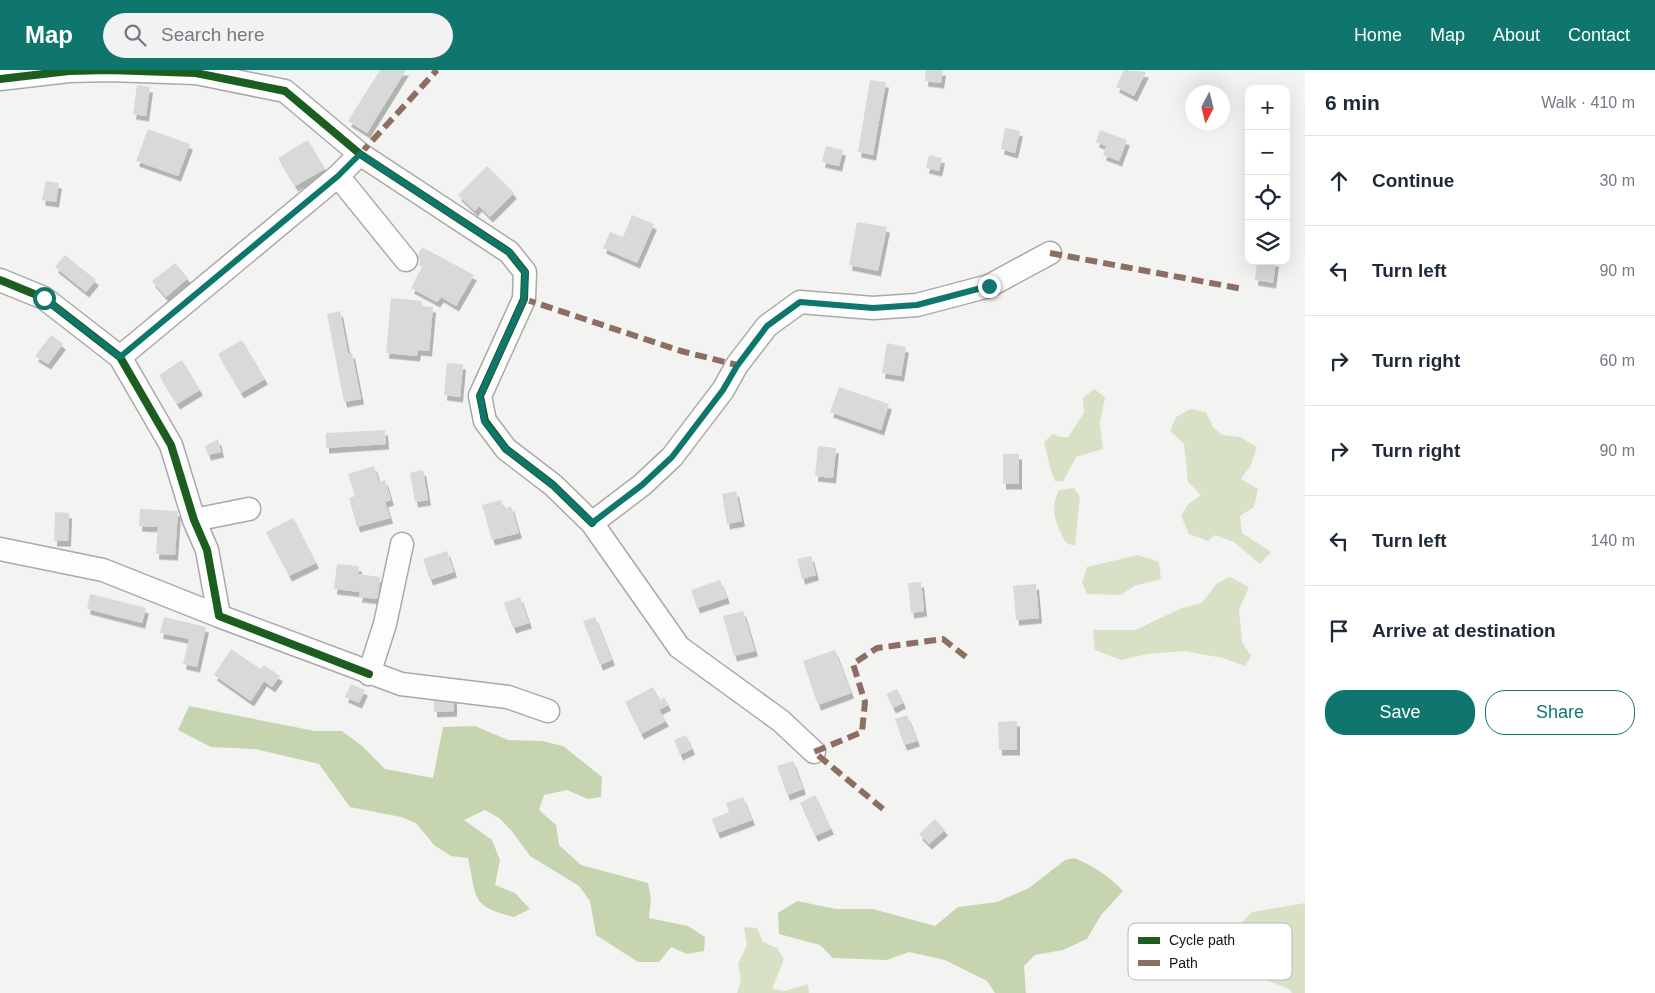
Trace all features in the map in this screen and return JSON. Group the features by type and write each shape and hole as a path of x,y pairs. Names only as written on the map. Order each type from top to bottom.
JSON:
{"street":[{"path":"0,78 101,70 196,74 285,91 360,154 509,252 525,272 524,299 480,396 484,421 506,449 553,485 592,523 679,647 781,721 814,752"},
{"path":"120,357 338,176 360,154"},
{"path":"338,176 406,260"},
{"path":"592,523 642,485 672,457 723,390 737,366 767,326 800,302 873,308 917,305 989,286 1050,253"},
{"path":"0,280 44,298 120,357 171,445 194,520 207,550 220,616"},
{"path":"194,520 249,509"},
{"path":"369,674 385,624 402,544"},
{"path":"0,549 103,570 369,674 401,684 508,697 548,711"}],"green space":[{"path":"1094,389 1105,397 1100,423 1103,449 1076,457 1063,482 1055,481 1044,442 1053,434 1059,437 1068,437 1084,413 1083,398"},
{"path":"1190,409 1206,412 1213,427 1222,435 1240,437 1257,447 1251,465 1241,479 1258,489 1254,507 1240,516 1242,533 1271,552 1260,564 1234,542 1215,535 1208,541 1189,534 1181,516 1188,504 1201,495 1188,482 1184,444 1170,431 1176,417"},
{"path":"1074,488 1080,497 1075,546 1066,543 1059,530 1054,511 1054,504 1059,490"},
{"path":"1138,555 1159,562 1161,579 1134,586 1121,595 1087,594 1082,582 1087,567"},
{"path":"1230,577 1249,587 1239,610 1242,642 1251,656 1245,666 1223,658 1184,651 1148,654 1121,660 1095,650 1093,630 1135,630 1182,608 1202,603 1217,583"},
{"path":"189,706 315,731 342,731 362,746 385,769 433,778 443,727 475,726 508,740 542,741 563,746 602,777 601,797 588,799 567,790 544,795 539,810 556,825 559,845 581,865 648,883 651,898 649,918 688,926 705,937 704,951 687,954 671,947 659,962 638,962 596,935 590,901 579,886 530,856 511,830 499,818 485,810 464,820 492,840 500,860 495,885 515,893 530,909 514,917 490,909 482,904 478,898 468,858 451,856 434,845 416,823 401,817 350,807 319,764 255,749 211,747 178,730"},
{"path":"1074,858 1101,872 1123,891 1101,915 1087,939 1063,950 1035,955 1024,966 1026,993 995,993 987,981 945,960 909,952 887,960 833,958 820,945 779,934 778,913 797,901 836,909 873,909 935,926 958,907 997,902 1029,888 1065,860"},
{"path":"1305,903 1305,993 1292,993 1289,989 1266,980 1292,980 1292,923 1242,923 1252,912"},
{"path":"744,927 757,928 763,942 777,948 784,959 772,989 785,991 808,984 809,993 737,993 741,981 738,964 747,945"}],"building":[{"path":"380,70 406,70 367,133 348,121"},
{"path":"926,70 943,70 941,83 925,81"},
{"path":"1124,70 1146,72 1134,96 1116,87"},
{"path":"870,80 886,82 873,155 858,152"},
{"path":"137,85 150,87 146,116 133,114"},
{"path":"1005,128 1020,131 1015,153 1001,149"},
{"path":"148,129 190,144 178,176 136,161"},
{"path":"1100,130 1127,140 1119,161 1103,155 1106,146 1096,142"},
{"path":"308,140 325,169 295,186 278,158"},
{"path":"826,146 843,150 839,166 822,162"},
{"path":"929,155 942,158 939,171 926,168"},
{"path":"487,166 514,193 490,217 479,206 475,211 458,195"},
{"path":"46,181 59,183 56,202 42,200"},
{"path":"632,215 654,224 637,263 603,248 610,232 623,237"},
{"path":"857,222 887,227 878,271 849,265"},
{"path":"422,247 474,275 456,306 441,297 437,302 411,288 422,267 418,265 421,260 416,258"},
{"path":"65,255 96,280 86,292 55,267"},
{"path":"175,263 188,278 166,297 152,281"},
{"path":"1257,265 1275,265 1273,283 1255,280"},
{"path":"391,298 422,301 422,306 433,307 429,351 418,350 417,356 386,353"},
{"path":"340,311 348,353 352,353 361,399 344,402 327,314"},
{"path":"51,335 63,344 48,364 35,356"},
{"path":"242,340 265,379 241,393 218,354"},
{"path":"887,343 906,347 901,376 882,373"},
{"path":"182,360 200,390 177,404 159,375"},
{"path":"447,363 463,364 460,397 444,395"},
{"path":"839,387 889,404 881,430 830,412"},
{"path":"385,430 386,444 326,448 326,433"},
{"path":"218,439 221,452 208,455 205,446"},
{"path":"818,446 836,448 833,478 815,476"},
{"path":"1003,454 1019,454 1019,484 1003,484"},
{"path":"374,466 379,482 385,480 391,500 385,502 390,518 357,527 349,498 355,496 348,474"},
{"path":"423,470 428,500 415,502 410,473"},
{"path":"736,491 742,521 727,524 722,494"},
{"path":"501,500 504,509 511,506 519,533 492,540 482,505"},
{"path":"140,509 178,511 175,555 156,554 158,527 139,526"},
{"path":"55,512 69,513 68,541 54,541"},
{"path":"293,518 316,563 289,576 266,532"},
{"path":"447,551 454,572 430,580 423,559"},
{"path":"811,556 816,575 802,579 797,559"},
{"path":"337,564 359,566 358,574 380,577 378,599 359,597 360,592 334,589"},
{"path":"720,580 727,598 697,608 691,590"},
{"path":"921,582 924,611 911,613 908,583"},
{"path":"1036,584 1039,618 1016,620 1013,586"},
{"path":"90,594 146,608 142,623 87,609"},
{"path":"520,597 529,623 513,628 504,603"},
{"path":"743,611 755,651 734,656 723,616"},
{"path":"164,617 206,627 197,667 183,664 189,639 160,633"},
{"path":"595,617 612,660 600,665 583,621"},
{"path":"231,649 261,669 264,665 280,676 272,687 264,681 251,701 214,675"},
{"path":"835,650 851,693 818,705 803,661"},
{"path":"351,684 365,690 359,703 345,697"},
{"path":"653,687 660,700 664,697 668,705 659,710 666,721 641,734 625,702"},
{"path":"897,689 903,703 893,708 886,694"},
{"path":"454,697 454,711 434,712 434,699"},
{"path":"907,715 917,741 904,745 895,719"},
{"path":"1017,721 1017,750 999,750 998,722"},
{"path":"686,735 692,749 680,755 674,740"},
{"path":"793,761 803,789 787,795 777,766"},
{"path":"815,795 831,829 815,836 800,803"},
{"path":"743,797 752,820 717,833 712,819 729,812 726,803"},
{"path":"935,819 945,830 929,844 919,834"}],"marked path":[{"path":"360,154 437,70"},
{"path":"1050,253 1243,289"},
{"path":"524,299 681,351 737,365"},
{"path":"883,809 814,752 862,732 865,702 853,664 877,648 943,639 966,657"}],"cycle path":[{"path":"0,79 69,71 109,70 196,73 285,91 360,154 509,252 525,272 524,299 480,396 485,421 506,449 553,485 592,523"},
{"path":"0,280 44,298 120,357 171,445 194,520 207,550 219,616 369,674"}],"route":[{"path":"44,298 120,357 338,176 360,154 509,252 525,272 524,299 480,396 484,421 506,449 553,485 592,523 642,485 672,457 723,390 737,366 767,326 800,302 873,308 917,305 989,286"}]}
